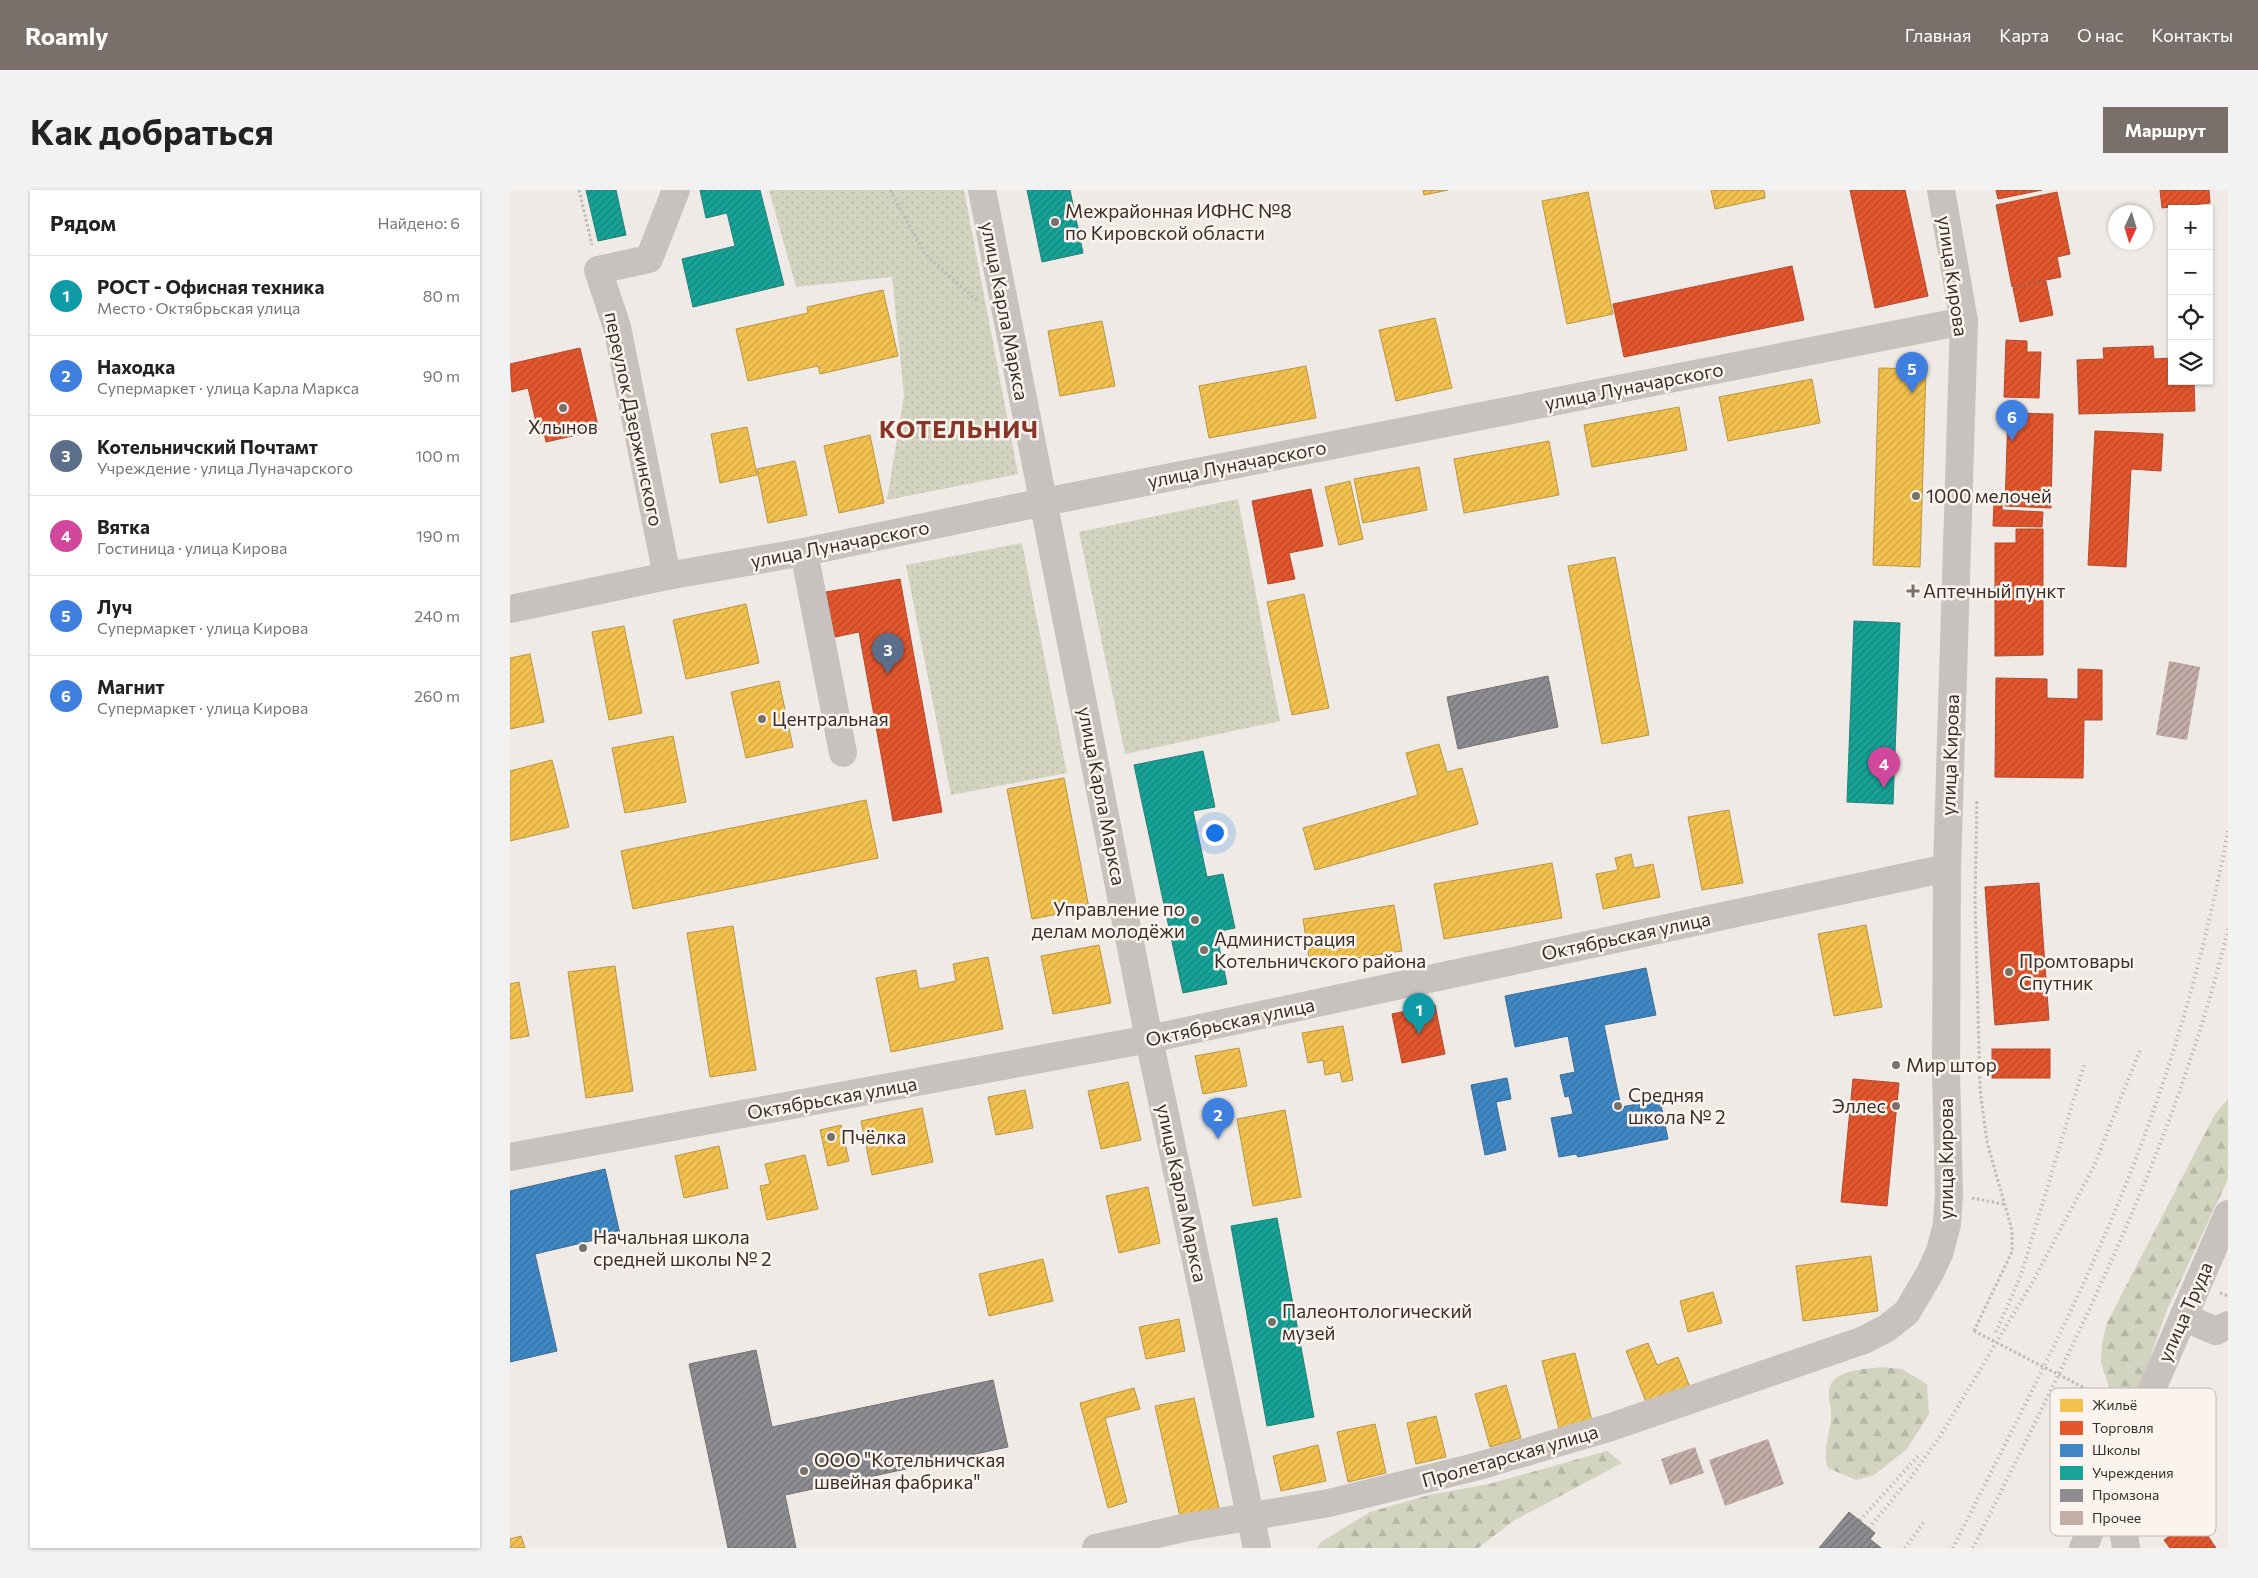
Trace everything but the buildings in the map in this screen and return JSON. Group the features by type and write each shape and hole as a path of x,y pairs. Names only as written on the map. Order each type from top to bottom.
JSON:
{"street":[{"path":"598,270 649,259 676,190"},
{"name":"улица Карла Маркса","path":"982,190 1149,1040 1257,1548"},
{"name":"улица Кирова","path":"1907,1312 1937,1258 1947,1224 1949,1194 1946,1072 1947,868 1964,321 1941,190"},
{"name":"переулок Дзержинского","path":"598,270 617,327 667,576"},
{"name":"улица Луначарского","path":"510,609 667,576 804,552 1044,502 1964,321"},
{"path":"804,552 844,753"},
{"name":"Октябрьская улица","path":"510,1157 1149,1040 1947,868"},
{"name":"улица Труда","path":"2151,1388 2228,1214"},
{"name":"Пролетарская улица","path":"1096,1548 1250,1516 1329,1502 1475,1467 1611,1427 1864,1340 1887,1328 1907,1312"},
{"path":"2183,1317 2224,1333"},
{"name":"улица Труда","path":"2082,1548 2087,1536"}],"path":[{"path":"579,190 598,270"},
{"path":"890,190 925,254 980,304"},
{"path":"1977,794 1975,902 1980,1089 1987,1142 2012,1230 2012,1252 1974,1331 2084,1388"}],"green space":[{"path":"769,190 964,190 1018,474 887,500 904,395 892,277 796,287"},
{"path":"1238,499 1280,721 1125,754 1079,532"},
{"path":"1022,543 1067,773 951,795 906,565"},
{"path":"2228,1099 2228,1179 2167,1310 2139,1388 2109,1388 2101,1362 2102,1343 2107,1323 2215,1114"},
{"path":"1882,1367 1902,1369 1927,1384 1929,1414 1907,1449 1874,1475 1856,1480 1828,1468 1826,1462 1831,1418 1829,1388 1834,1380 1844,1374 1857,1370"},
{"path":"1607,1451 1622,1463 1515,1520 1478,1548 1317,1548 1321,1542 1370,1512 1429,1495 1489,1484"}],"railway":[{"path":"1953,1548 2079,1293 2135,1161 2168,1068 2196,974 2228,831"},
{"path":"2052,1388 2118,1245 2151,1168 2180,1090 2206,1010 2228,929"},
{"path":"1869,1528 1911,1477 1939,1438 2032,1283 2094,1166 2140,1050"},
{"path":"1996,1332 2021,1275 2085,1062"},
{"path":"1973,1548 2050,1392"},
{"path":"1860,1520 1920,1454"},
{"path":"1905,1548 1924,1522"}],"place":[{"name":"Межрайонная ИФНС №8 по Кировской области","path":"1055,222"},
{"name":"Луч","path":"1912,393"},
{"name":"Хлынов","path":"563,408"},
{"name":"Магнит","path":"2012,441"},
{"name":"1000 мелочей","path":"1916,496"},
{"name":"Аптечный пункт","path":"1913,591"},
{"name":"Котельничский Почтамт","path":"888,674"},
{"name":"Центральная","path":"762,719"},
{"name":"Вятка","path":"1884,788"},
{"name":"Управление по делам молодёжи","path":"1195,920"},
{"name":"Администрация Котельничского района","path":"1204,950"},
{"name":"Промтовары Спутник","path":"2009,972"},
{"name":"РОСТ - Офисная техника","path":"1419,1034"},
{"name":"Мир штор","path":"1896,1065"},
{"name":"Средняя школа № 2","path":"1618,1106"},
{"name":"Эллес","path":"1896,1106"},
{"name":"Пчёлка","path":"831,1137"},
{"name":"Находка","path":"1218,1139"},
{"name":"Начальная школа средней школы № 2","path":"583,1248"},
{"name":"Палеонтологический музей","path":"1272,1322"},
{"name":"ООО \"Котельничская швейная фабрика\"","path":"804,1471"}],"district":[{"name":"КОТЕЛЬНИЧ","path":"959,430"}]}
